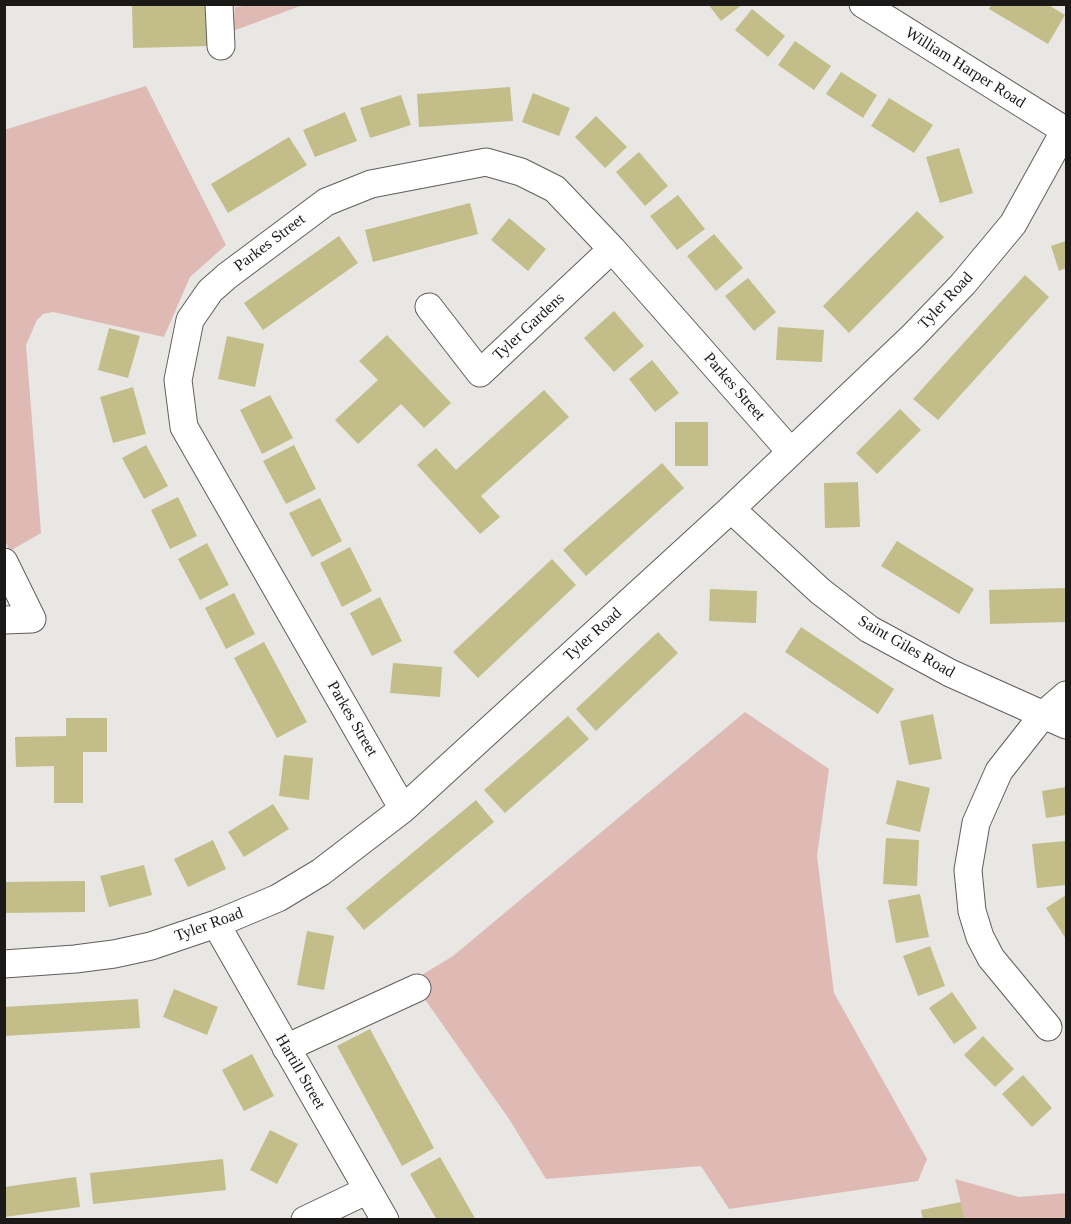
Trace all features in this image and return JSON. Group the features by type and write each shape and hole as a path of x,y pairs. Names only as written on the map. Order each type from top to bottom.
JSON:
{"street":[{"path":"219,4 221,46"},
{"name":"William Harper Road","path":"863,4 1066,130"},
{"name":"Tyler Road","path":"4,964 114,954 151,946 216,924 278,898 321,872 403,809 731,509 912,337 963,284 1013,224 1066,130"},
{"name":"Parkes Street","path":"403,809 184,427 177,380 190,320 210,291 226,276 326,202 371,184 486,162 521,172 555,189 612,249 790,451"},
{"name":"Tyler Gardens","path":"429,306 480,373 612,249"},
{"name":"Saint Giles Road","path":"731,509 820,591 869,629 950,673 1055,720"},
{"path":"4,562 32,619 4,620"},
{"path":"1048,1027 991,958 980,937 972,911 968,870 976,823 999,771 1055,720 1066,695"},
{"name":"Hartill Street","path":"216,924 386,1220"},
{"path":"286,1048 417,988"},
{"path":"304,1220 368,1190"}],"shaded area":[{"path":"264,4 303,5 233,31 235,7"},
{"path":"146,86 226,245 190,277 164,337 53,312 43,314 37,320 26,345 41,533 10,551 4,539 4,130"},
{"path":"745,712 829,769 817,856 834,993 927,1159 918,1181 729,1209 701,1166 546,1179 509,1119 412,981 453,956"},
{"path":"955,1179 1019,1197 1066,1193 1066,1219 965,1219"}],"building":[{"path":"132,4 208,4 210,46 133,48"},
{"path":"708,4 743,4 721,21"},
{"path":"992,4 1047,4 1065,15 1048,44 989,9"},
{"path":"752,9 785,36 768,57 735,30"},
{"path":"795,41 831,66 814,90 778,65"},
{"path":"841,72 877,95 863,118 826,94"},
{"path":"510,87 513,121 419,127 417,94"},
{"path":"533,93 570,108 559,136 522,122"},
{"path":"401,95 411,125 370,138 360,108"},
{"path":"889,98 933,125 914,153 871,126"},
{"path":"345,112 357,141 315,157 303,130"},
{"path":"596,116 627,147 605,168 575,137"},
{"path":"289,137 307,165 228,213 211,184"},
{"path":"959,148 973,193 940,203 926,157"},
{"path":"639,152 668,186 645,206 616,172"},
{"path":"678,195 705,229 677,250 650,216"},
{"path":"470,203 478,234 373,262 365,230"},
{"path":"917,211 944,237 849,333 823,306"},
{"path":"509,218 546,249 528,271 491,240"},
{"path":"714,234 743,268 716,291 687,256"},
{"path":"339,236 358,263 263,330 244,303"},
{"path":"1066,241 1066,268 1059,271 1051,246"},
{"path":"1025,275 1049,297 938,420 913,399"},
{"path":"748,278 776,312 754,331 725,296"},
{"path":"614,311 644,346 614,372 584,338"},
{"path":"778,327 824,330 822,362 776,360"},
{"path":"109,328 140,336 128,378 98,370"},
{"path":"387,335 451,403 424,428 401,404 358,444 335,420 378,380 359,361"},
{"path":"227,336 264,344 255,387 218,379"},
{"path":"652,360 679,393 655,412 629,379"},
{"path":"133,387 146,434 113,443 100,397"},
{"path":"544,390 569,417 481,496 500,517 480,534 417,465 436,448 456,470"},
{"path":"270,395 293,438 262,454 240,410"},
{"path":"900,409 921,430 877,474 856,453"},
{"path":"675,422 708,422 708,466 675,466"},
{"path":"146,445 168,486 144,499 122,458"},
{"path":"294,445 316,489 286,504 263,461"},
{"path":"662,463 684,488 586,576 563,550"},
{"path":"858,482 860,527 825,528 824,483"},
{"path":"178,497 197,536 170,549 151,510"},
{"path":"320,498 342,541 312,557 289,513"},
{"path":"897,541 974,589 959,614 881,566"},
{"path":"207,543 229,585 200,600 178,559"},
{"path":"350,547 372,591 342,607 320,563"},
{"path":"552,559 576,585 478,678 453,652"},
{"path":"1066,588 1066,622 990,624 989,590"},
{"path":"710,589 757,591 756,623 709,621"},
{"path":"234,593 255,634 226,649 205,608"},
{"path":"380,597 402,641 372,656 350,613"},
{"path":"801,627 894,689 878,714 785,652"},
{"path":"658,632 678,653 596,731 576,709"},
{"path":"264,642 307,722 277,738 234,658"},
{"path":"393,663 442,667 440,697 390,693"},
{"path":"933,714 942,759 909,765 900,721"},
{"path":"568,716 589,739 505,813 484,790"},
{"path":"66,718 107,718 107,752 83,752 83,803 54,803 54,766 16,767 15,737 66,736"},
{"path":"284,755 313,758 309,800 279,796"},
{"path":"897,780 930,788 920,832 886,824"},
{"path":"1066,787 1066,815 1046,818 1042,791"},
{"path":"476,800 494,822 364,930 346,908"},
{"path":"273,804 289,829 244,857 228,832"},
{"path":"886,838 919,840 917,886 883,884"},
{"path":"213,840 226,869 188,887 174,859"},
{"path":"1066,841 1066,885 1037,888 1032,844"},
{"path":"144,865 152,895 109,907 100,876"},
{"path":"85,881 85,912 4,913 4,882"},
{"path":"920,894 929,937 896,943 888,900"},
{"path":"1066,895 1066,939 1046,908"},
{"path":"307,931 334,936 324,990 297,985"},
{"path":"930,946 945,986 918,996 903,956"},
{"path":"174,989 218,1007 207,1035 163,1017"},
{"path":"952,992 977,1028 954,1044 929,1008"},
{"path":"138,999 140,1028 4,1036 4,1007"},
{"path":"370,1029 434,1148 402,1166 337,1046"},
{"path":"983,1036 1014,1069 995,1087 964,1055"},
{"path":"252,1054 274,1096 244,1111 222,1070"},
{"path":"1023,1075 1052,1108 1032,1127 1002,1094"},
{"path":"270,1130 298,1144 277,1184 250,1170"},
{"path":"440,1157 476,1220 437,1220 410,1174"},
{"path":"223,1159 226,1190 93,1204 90,1173"},
{"path":"76,1177 80,1207 4,1217 4,1187"},
{"path":"961,1202 965,1220 923,1220 921,1210"}]}
